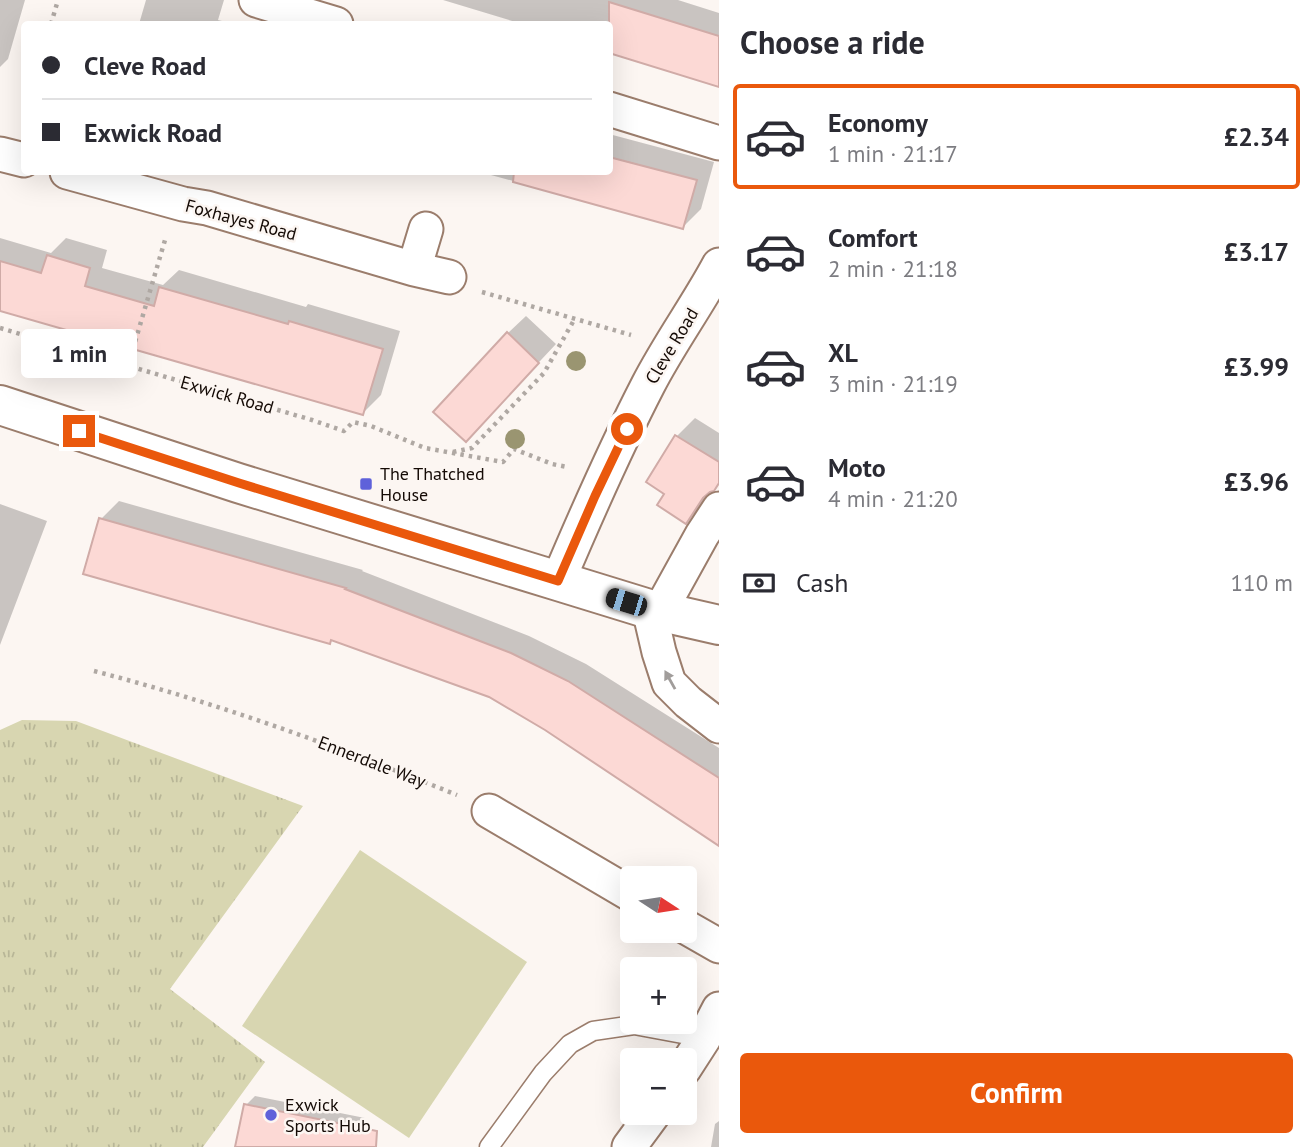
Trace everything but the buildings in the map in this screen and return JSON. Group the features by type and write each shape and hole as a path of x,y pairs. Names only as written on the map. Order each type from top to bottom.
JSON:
{"street":[{"path":"256,0 326,21"},
{"path":"613,110 719,143"},
{"path":"0,154 21,159"},
{"name":"Foxhayes Road","path":"78,175 207,208 449,277"},
{"path":"414,269 426,229"},
{"name":"Cleve Road","path":"558,581 648,384 719,265"},
{"path":"0,405 252,487 558,581 654,610 719,625"},
{"path":"719,509 654,610 659,652 668,683 719,726"},
{"path":"489,811 620,888"},
{"path":"697,933 719,946"},
{"path":"697,1049 719,1009"},
{"path":"629,1147 645,1125"}],"lane":[{"path":"489,1147 543,1073 570,1044 593,1031 634,1025 704,1038"}],"path":[{"path":"52,21 58,0"},
{"path":"128,366 167,234 183,204"},
{"path":"449,277 469,288 617,331"},
{"path":"449,453 472,448 544,373 574,320"},
{"name":"Exwick Road","path":"0,328 344,431 352,422 371,426 425,448 449,453"},
{"path":"449,453 503,462 514,449 552,464"},
{"name":"Ennerdale Way","path":"94,671 163,689 303,735 455,794 489,811"}],"green space":[{"path":"22,720 76,721 303,806 170,989 265,1062 203,1147 0,1147 0,730"},
{"path":"360,850 527,962 409,1138 242,1026"}],"place":[{"name":"The Thatched House","path":"366,484"},
{"name":"Exwick Sports Hub","path":"271,1115"}],"route":[{"path":"79,431 558,581 627,429"}]}
